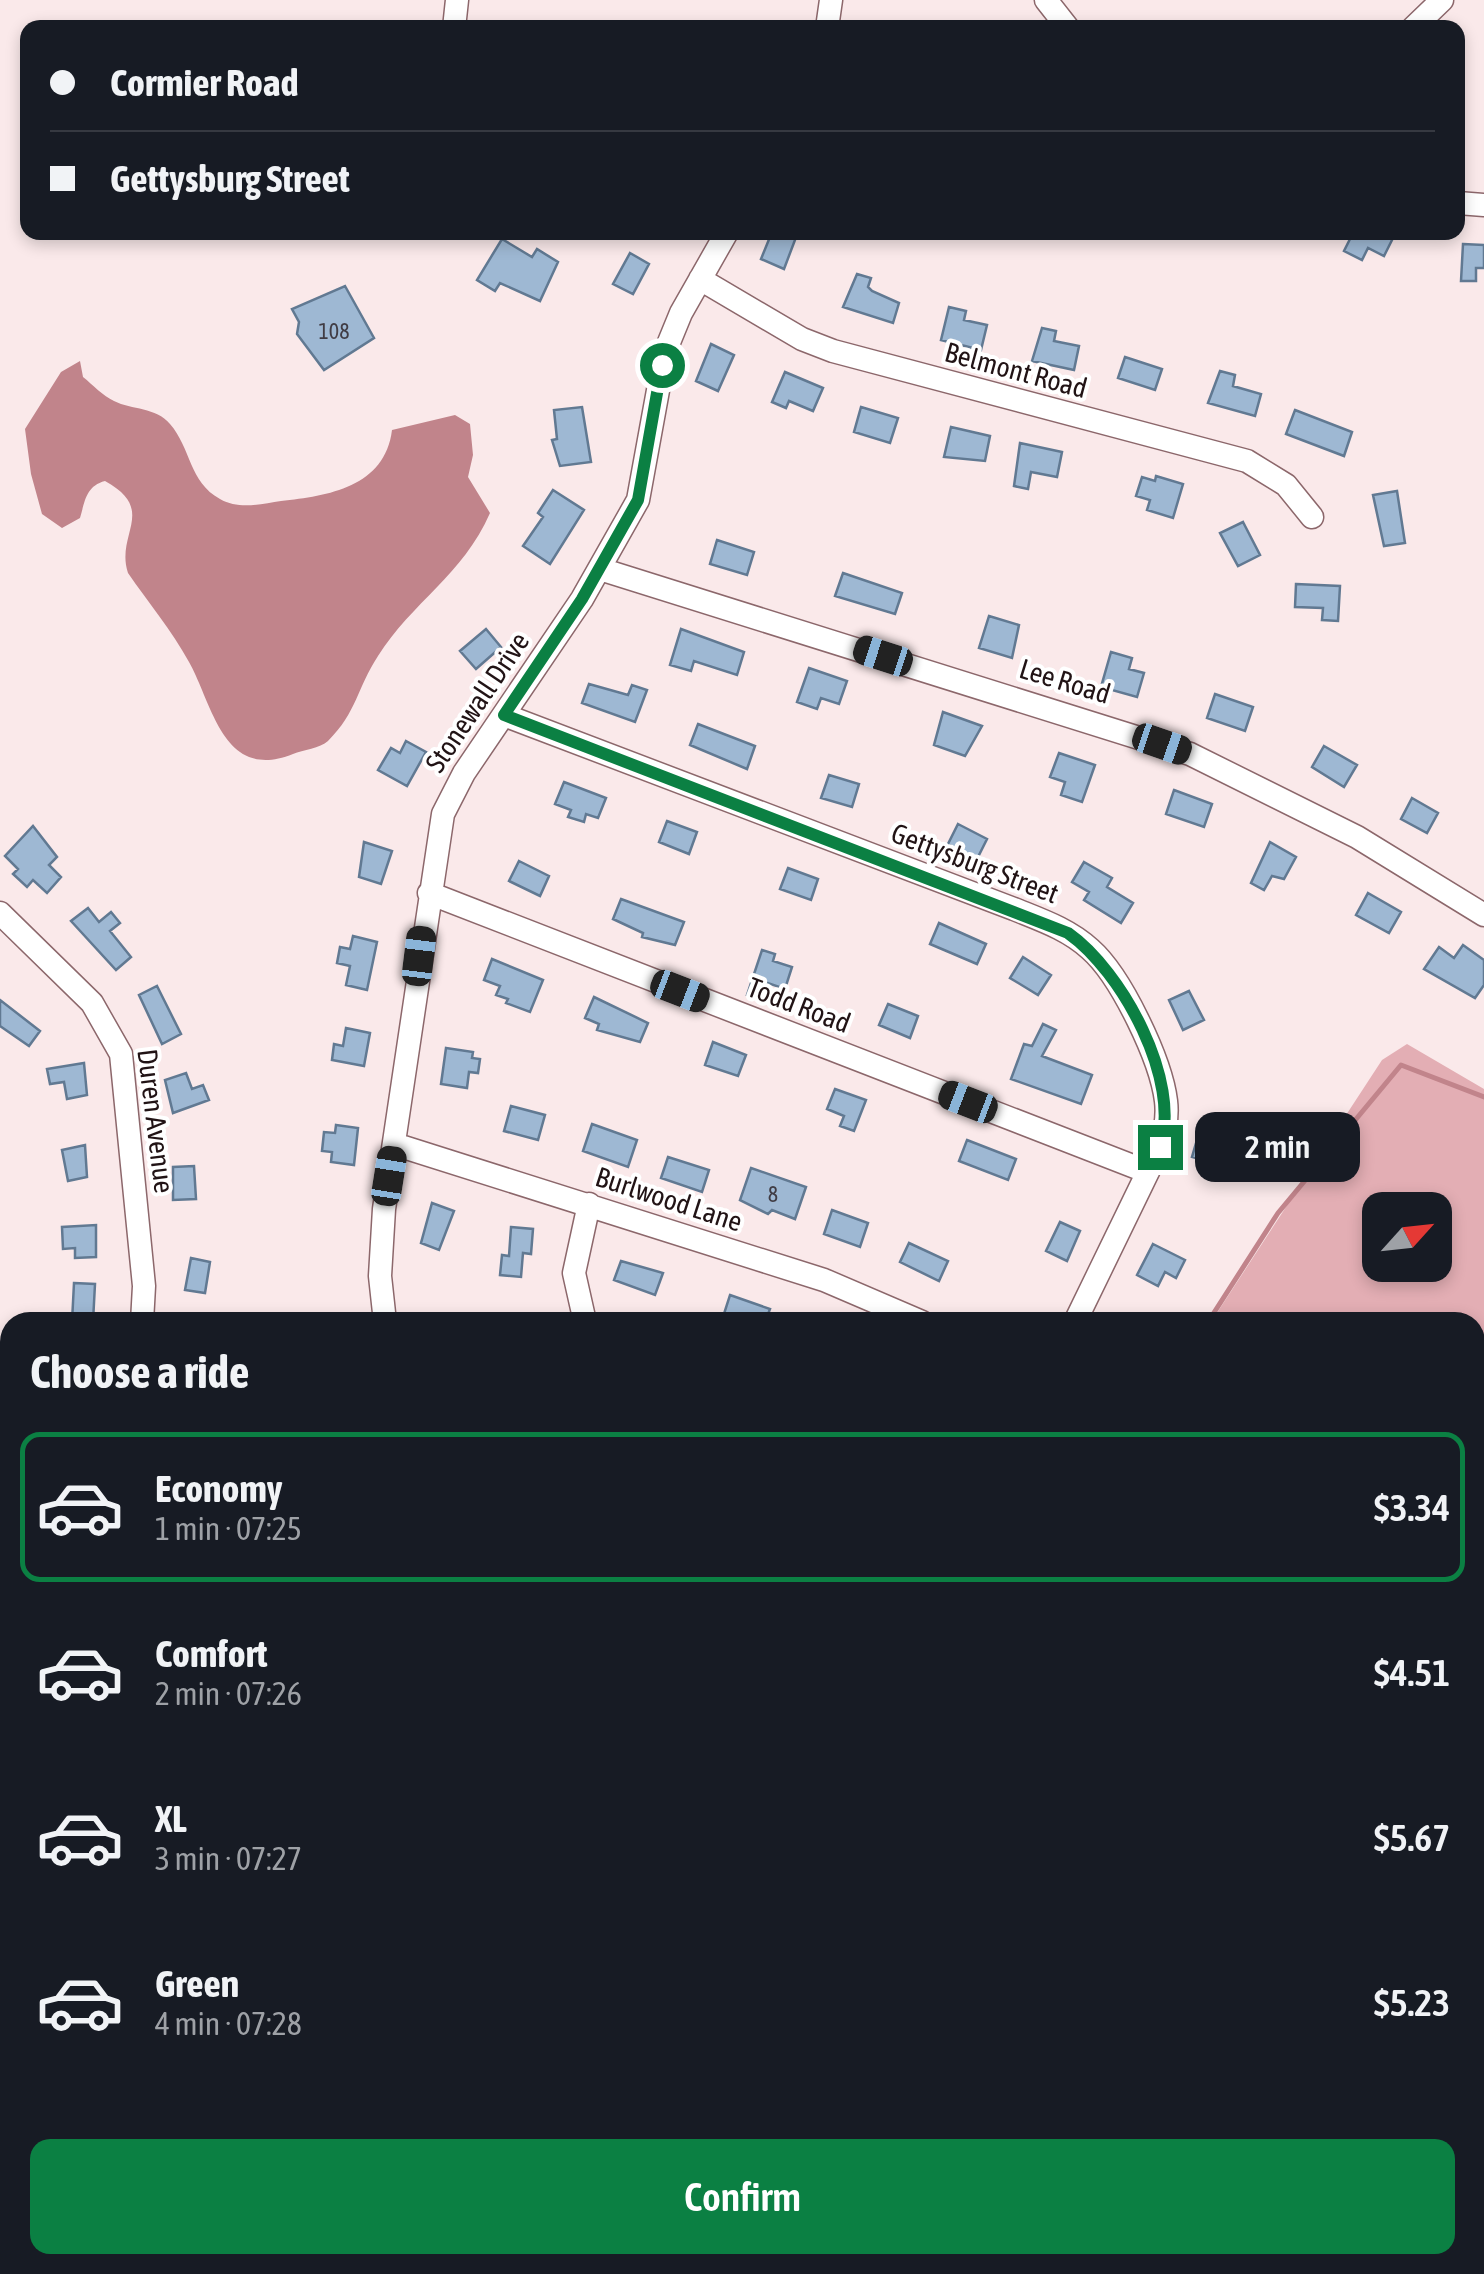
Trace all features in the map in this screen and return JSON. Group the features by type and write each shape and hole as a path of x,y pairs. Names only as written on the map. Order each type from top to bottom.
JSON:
{"street":[{"path":"1046,0 1062,20"},
{"path":"1421,20 1442,0"},
{"name":"Stonewall Drive","path":"384,1312 381,1242 429,893 448,799 600,570 641,492 664,352 723,240"},
{"name":"Belmont Road","path":"700,279 802,338 833,351 1247,462 1286,485 1312,517"},
{"name":"Lee Road","path":"600,570 1190,754 1357,837 1484,915"},
{"name":"Gettysburg Street","path":"504,715 1014,909 1083,943 1103,962 1164,1089 1166,1130 1081,1312"},
{"name":"Todd Road","path":"429,893 1148,1172"},
{"name":"Duren Avenue","path":"0,913 92,1003 121,1054 144,1286 143,1312"},
{"name":"Burlwood Lane","path":"394,1144 824,1280 899,1312"},
{"path":"583,1312 574,1273 589,1204"}],"shaded area":[{"path":"80,361 83,377 106,396 164,418 177,433 202,483 220,499 235,504 258,505 335,491 352,485 378,464 392,430 455,415 470,424 473,455 468,477 490,513 466,554 391,637 345,720 325,743 269,760 236,749 224,735 182,650 128,573 125,559 132,513 121,492 105,481 99,483 87,495 80,518 62,528 42,514 25,429 61,372"},
{"path":"1407,1044 1484,1089 1484,1312 1218,1312 1382,1060"}],"building":[{"path":"501,240 532,257 537,249 558,262 540,301 500,283 495,291 477,280"},
{"path":"769,240 795,240 784,269 761,259"},
{"path":"1350,240 1392,240 1384,256 1368,248 1362,260 1344,251"},
{"path":"1463,244 1484,245 1484,268 1476,268 1476,281 1461,281"},
{"path":"630,253 649,264 633,294 613,284"},
{"path":"857,274 871,278 868,287 872,291 899,303 893,323 843,307"},
{"path":"345,286 374,338 324,370 297,334 299,322 292,309"},
{"path":"949,307 966,311 964,320 987,325 981,350 941,340"},
{"path":"1042,328 1056,331 1054,341 1079,346 1074,370 1032,361"},
{"path":"711,344 734,355 718,391 696,381"},
{"path":"1125,357 1162,369 1155,390 1118,378"},
{"path":"1220,371 1235,375 1233,386 1261,394 1255,416 1208,403"},
{"path":"785,372 823,388 813,411 789,401 786,408 772,402"},
{"path":"582,407 591,462 560,466 552,440 557,439 554,410"},
{"path":"861,407 898,418 890,443 854,432"},
{"path":"1295,410 1352,432 1344,456 1286,434"},
{"path":"951,427 990,436 985,461 944,457"},
{"path":"1020,443 1062,452 1057,477 1031,472 1028,489 1014,486"},
{"path":"1156,476 1183,484 1173,518 1147,510 1150,500 1136,496 1142,477 1155,481"},
{"path":"553,490 584,510 550,564 523,546 543,517 538,513"},
{"path":"1397,491 1405,543 1384,546 1373,495"},
{"path":"1243,522 1260,555 1238,566 1220,533"},
{"path":"717,540 754,552 747,575 710,564"},
{"path":"843,573 902,593 895,614 835,596"},
{"path":"1296,584 1340,586 1338,621 1322,620 1323,608 1295,607"},
{"path":"989,616 1019,625 1012,658 979,648"},
{"path":"486,629 501,647 476,669 460,651"},
{"path":"681,629 744,652 737,675 694,661 691,671 670,665"},
{"path":"1111,652 1132,658 1129,669 1144,673 1137,697 1101,687"},
{"path":"809,668 847,681 839,704 821,698 817,709 797,702"},
{"path":"589,684 628,695 632,685 647,690 635,722 582,703"},
{"path":"1215,694 1253,707 1245,731 1207,718"},
{"path":"943,712 982,726 965,756 934,745"},
{"path":"698,724 755,746 747,769 690,745"},
{"path":"406,741 426,752 407,786 378,770 391,748 400,753"},
{"path":"1324,746 1357,765 1344,787 1312,767"},
{"path":"1059,753 1095,765 1082,802 1061,795 1065,782 1050,777"},
{"path":"829,775 859,784 852,807 821,798"},
{"path":"564,782 606,798 598,818 586,814 584,822 568,817 571,810 555,804"},
{"path":"1174,790 1212,804 1204,827 1166,814"},
{"path":"1412,798 1438,813 1427,833 1401,819"},
{"path":"667,821 697,832 689,854 659,842"},
{"path":"958,824 987,839 977,859 948,844"},
{"path":"33,826 57,857 49,865 61,877 47,893 33,880 27,887 13,874 18,869 5,856"},
{"path":"364,842 392,851 381,884 359,877"},
{"path":"1270,842 1296,857 1284,879 1272,876 1264,890 1251,883"},
{"path":"519,861 549,876 540,896 509,881"},
{"path":"1084,862 1112,878 1107,887 1133,903 1121,923 1084,900 1089,892 1072,882"},
{"path":"788,868 818,879 811,900 780,889"},
{"path":"1368,893 1401,912 1389,933 1356,915"},
{"path":"621,899 684,922 675,945 642,937 643,933 613,919"},
{"path":"88,908 99,922 111,912 120,923 110,931 131,957 116,970 71,921"},
{"path":"939,923 986,944 977,964 930,944"},
{"path":"353,936 377,942 367,990 346,985 350,966 337,963 340,947 350,949"},
{"path":"1463,945 1484,960 1484,985 1475,998 1424,969 1439,947 1454,958"},
{"path":"762,950 775,954 773,961 792,967 785,989 765,982 759,1000 747,995"},
{"path":"1023,957 1051,975 1038,995 1010,978"},
{"path":"492,959 543,980 530,1012 506,1003 508,999 496,995 500,986 484,980"},
{"path":"157,986 181,1034 162,1044 139,995"},
{"path":"1189,991 1204,1020 1183,1030 1169,1000"},
{"path":"594,997 648,1023 640,1042 597,1030 599,1024 585,1018"},
{"path":"0,1000 40,1031 29,1046 0,1026"},
{"path":"888,1004 918,1016 910,1038 879,1025"},
{"path":"1043,1024 1056,1030 1042,1056 1092,1075 1081,1104 1011,1079 1024,1044 1032,1046"},
{"path":"346,1028 370,1033 364,1066 332,1060 334,1044 343,1046"},
{"path":"713,1042 746,1055 738,1076 705,1065"},
{"path":"446,1048 473,1052 472,1058 480,1059 478,1073 469,1072 467,1088 441,1084"},
{"path":"84,1063 87,1095 67,1099 64,1082 50,1084 47,1069"},
{"path":"186,1073 192,1089 203,1085 209,1100 173,1113 165,1080"},
{"path":"835,1089 866,1100 854,1131 840,1126 844,1116 827,1109"},
{"path":"511,1106 545,1115 538,1140 504,1131"},
{"path":"592,1124 637,1140 628,1167 583,1151"},
{"path":"336,1125 358,1128 354,1165 331,1162 332,1152 322,1151 324,1132 335,1133"},
{"path":"1201,1126 1222,1133 1213,1163 1192,1157"},
{"path":"967,1140 1016,1159 1008,1180 959,1161"},
{"path":"85,1145 87,1177 68,1181 62,1150"},
{"path":"668,1157 709,1170 702,1192 661,1178"},
{"path":"194,1166 196,1199 173,1200 173,1167"},
{"path":"751,1168 806,1187 795,1219 772,1210 768,1214 740,1200"},
{"path":"432,1203 454,1211 439,1250 421,1243"},
{"path":"832,1210 868,1223 860,1247 824,1234"},
{"path":"1060,1222 1080,1231 1067,1261 1046,1251"},
{"path":"96,1225 96,1257 75,1258 75,1248 63,1249 62,1227"},
{"path":"511,1227 533,1229 531,1254 523,1253 521,1277 500,1275 502,1255 509,1256"},
{"path":"909,1243 948,1261 939,1281 900,1262"},
{"path":"1153,1244 1185,1260 1176,1278 1165,1272 1158,1286 1137,1275"},
{"path":"191,1258 210,1262 205,1293 185,1290"},
{"path":"621,1261 663,1273 655,1295 614,1280"},
{"path":"74,1283 95,1284 94,1312 73,1312"},
{"path":"730,1295 770,1309 769,1312 725,1312"}],"waterway":[{"path":"1214,1312 1278,1213 1401,1065 1484,1097"}],"route":[{"path":"662,365 638,500 582,599 504,715 1068,933 1093,951 1109,970 1154,1060 1167,1104 1166,1130 1160,1147"}]}
